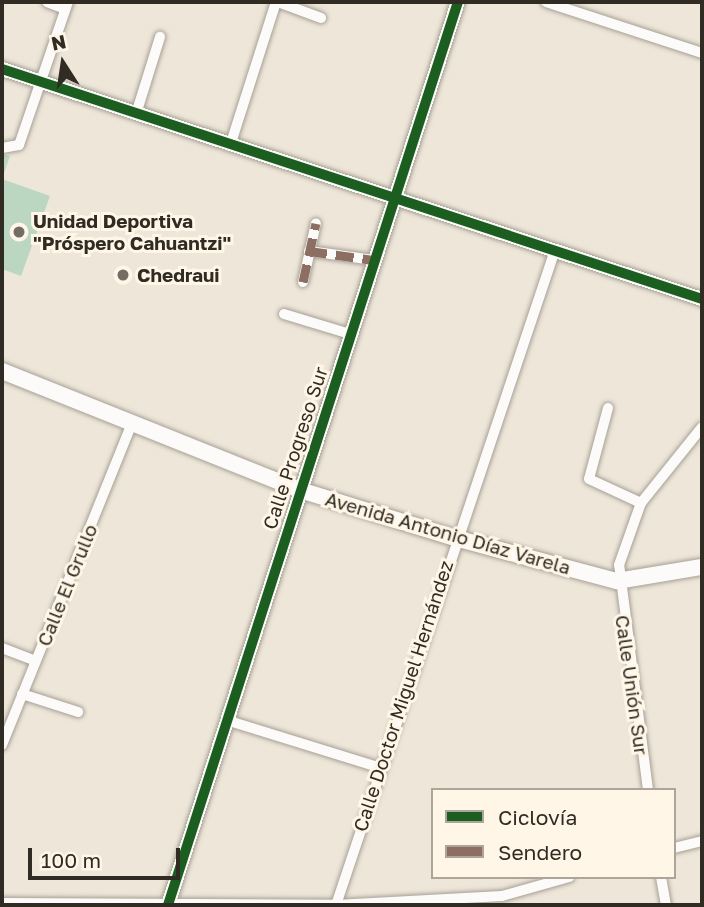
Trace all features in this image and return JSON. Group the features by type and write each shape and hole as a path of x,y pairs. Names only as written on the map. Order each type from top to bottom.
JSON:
{"main road":[{"name":"Avenida Antonio Díaz Varela","path":"2,371 43,390 300,490 455,538 617,580 702,567"},
{"name":"Avenida Antonio Díaz Varela","path":"2,380 43,390"}],"street":[{"path":"2,148 19,145 66,5 47,2"},
{"path":"230,146 277,2 321,18"},
{"name":"Calle Progreso Sur","path":"169,905 393,196 458,2"},
{"path":"546,2 702,53"},
{"path":"136,114 160,37"},
{"path":"2,69 702,299"},
{"path":"303,282 316,223"},
{"name":"Calle Doctor Miguel Hernández","path":"336,905 378,766 555,250"},
{"path":"309,251 373,260"},
{"path":"284,314 349,334"},
{"path":"608,408 589,479 641,503"},
{"name":"Calle El Grullo","path":"2,745 132,424"},
{"path":"617,580 641,503 702,427"},
{"name":"Calle Unión Sur","path":"617,580 648,788"},
{"path":"2,648 36,661"},
{"path":"22,694 78,712"},
{"path":"226,720 378,766"},
{"path":"676,848 702,841"},
{"path":"2,903 391,904 502,896 562,879"},
{"path":"661,879 666,905"}],"green space":[{"path":"2,154 10,156 2,179"},
{"name":"Unidad Deportiva \"Próspero Cahuantzi\"","path":"2,179 50,196 21,276 2,269"}],"marked path":[{"path":"303,282 316,223"},
{"path":"309,251 373,260"}],"cycle path":[{"path":"168,905 458,2"},
{"path":"2,69 702,299"}],"place":[{"name":"Unidad Deportiva \"Próspero Cahuantzi\"","path":"19,232"},
{"name":"Chedraui","path":"123,275"}]}
